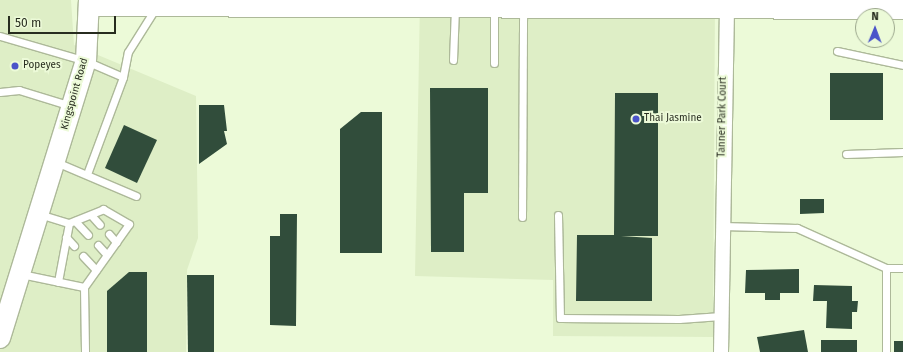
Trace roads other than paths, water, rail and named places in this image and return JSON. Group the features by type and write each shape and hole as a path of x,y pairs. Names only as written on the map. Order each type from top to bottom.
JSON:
{"street":[{"name":"Kingspoint Road","path":"0,338 37,214 86,61 90,3 156,7 524,7 564,3 726,8 903,9"},
{"name":"Tanner Park Court","path":"721,352 726,8"}],"lane":[{"path":"88,174 123,77 128,52 156,7"},
{"path":"453,60 455,7"},
{"path":"494,7 494,63"},
{"path":"522,217 524,7"},
{"path":"0,36 86,61 123,77"},
{"path":"837,51 903,65"},
{"path":"0,92 18,90 72,106"},
{"path":"846,154 903,152"},
{"path":"54,161 88,174 136,196"},
{"path":"58,282 66,237 72,222 103,209 129,224 84,287 85,352"},
{"path":"37,214 72,222 88,235"},
{"path":"90,215 100,225"},
{"path":"558,215 560,318 679,319 721,316"},
{"path":"722,226 797,228 886,268 903,268"},
{"path":"109,234 116,242"},
{"path":"66,237 74,246"},
{"path":"98,245 107,255"},
{"path":"83,256 96,270"},
{"path":"886,268 886,352"},
{"path":"20,274 84,287"}],"place":[{"name":"Popeyes","path":"15,66"},
{"name":"Thai Jasmine","path":"636,119"}]}
